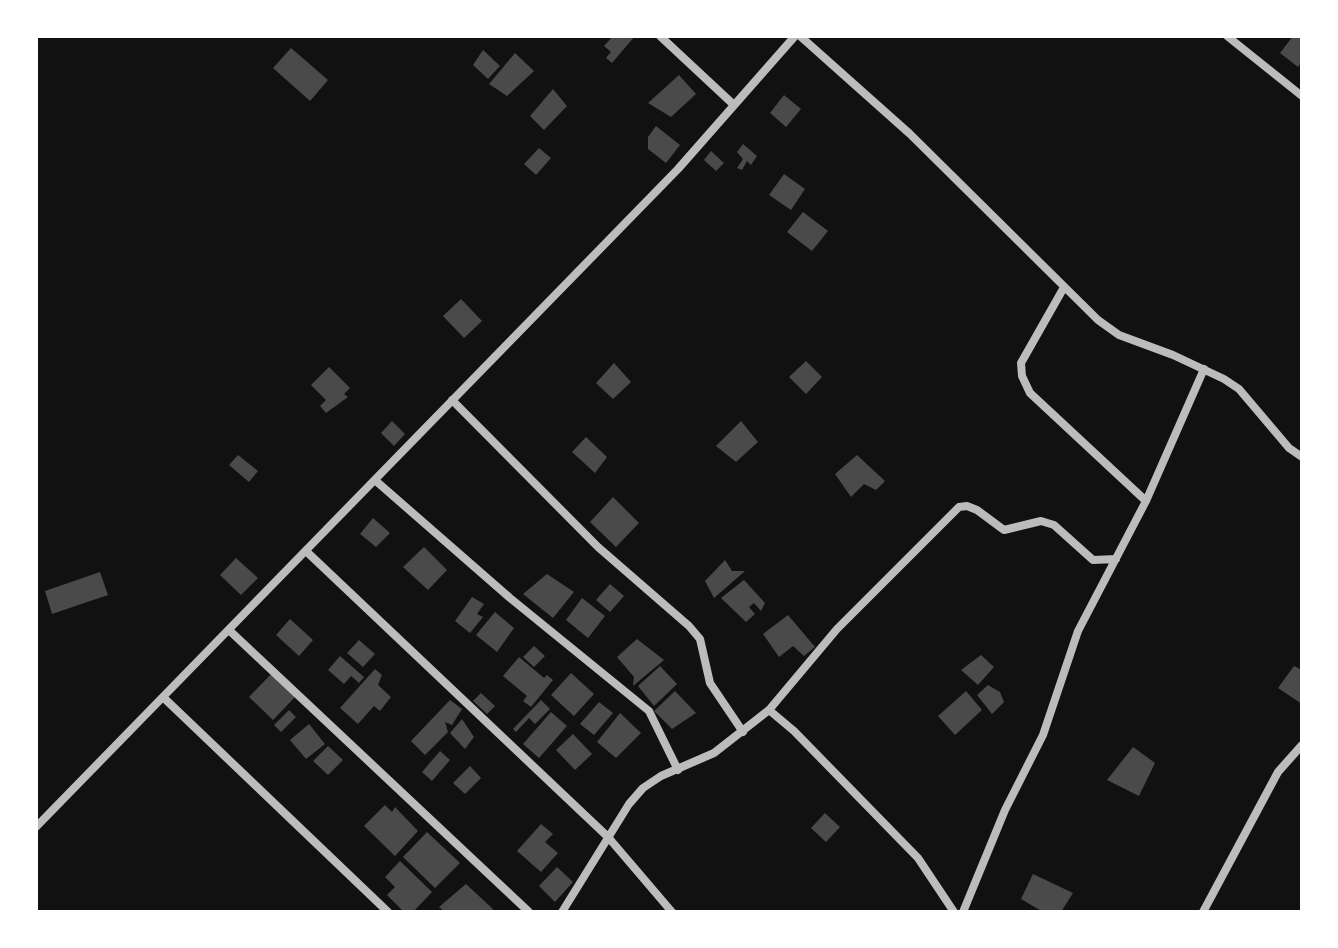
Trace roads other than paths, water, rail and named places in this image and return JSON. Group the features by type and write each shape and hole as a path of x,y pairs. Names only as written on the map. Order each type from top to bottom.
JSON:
{"street":[{"path":"660,36 734,105"},
{"path":"36,827 678,169 797,36 910,134 1063,289 1119,335 1204,369 1239,389 1289,448 1302,457"},
{"path":"1227,36 1302,96"},
{"path":"1063,289 1021,363 1022,376 1030,393 1146,501"},
{"path":"963,912 1005,810 1043,735 1078,631 1146,501 1204,369"},
{"path":"452,400 598,547 689,626 700,639 710,683 743,732"},
{"path":"376,481 510,598 649,711 678,770"},
{"path":"562,912 608,837 643,788 661,776 714,753 769,710 837,629 959,507 977,510 1004,530 1041,521 1054,525 1093,560 1116,559"},
{"path":"307,552 608,837 672,912"},
{"path":"230,631 529,912"},
{"path":"164,698 388,912"},
{"path":"769,710 794,731 900,838 933,877 954,912"},
{"path":"1203,912 1278,772 1302,745"}]}
